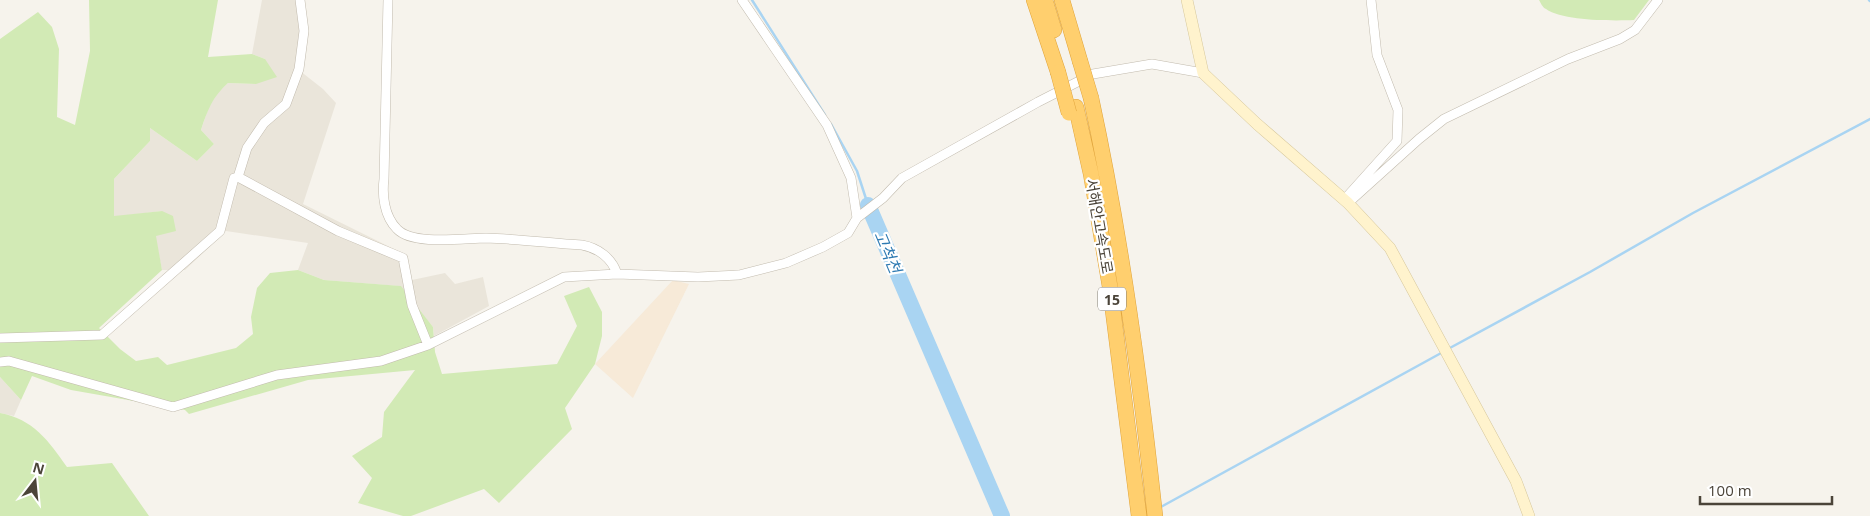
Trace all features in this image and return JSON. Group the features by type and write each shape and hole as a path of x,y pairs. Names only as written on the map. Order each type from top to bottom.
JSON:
{"highway":[{"path":"1034,0 1062,70"},
{"path":"1045,0 1062,70"},
{"name":"서해안고속도로","path":"1062,0 1091,98 1126,276 1155,516"},
{"name":"서해안고속도로","path":"1062,70 1091,174 1110,287 1139,516"}],"street":[{"path":"300,0 304,31 298,69 286,104 264,123 247,148 238,177 338,231 403,258 412,305 428,345"},
{"path":"388,0 384,179 382,192 388,217 397,230 409,237 450,241 486,238 593,247 614,264 617,274"},
{"path":"742,0 827,125 851,178 860,216"},
{"path":"1188,0 1203,73"},
{"path":"1346,202 1397,141 1398,110 1377,55 1371,0"},
{"path":"1346,202 1444,119 1568,59 1635,30 1658,0"},
{"path":"0,362 9,361 173,407 277,375 381,361 428,345 564,277 617,274 698,277 739,275 786,263 823,247 848,233 860,216 883,198 902,178 1029,107 1093,74 1152,64 1203,73 1257,124 1346,202 1390,248 1516,482 1529,516"},
{"path":"0,338 102,336 220,231 234,178"}],"shaded area":[{"path":"262,0 296,0 300,28 295,67 323,89 336,103 303,204 404,254 412,280 445,273 455,284 483,277 489,306 434,336 433,327 399,286 324,280 298,270 308,243 226,231 185,270 162,270 155,236 162,211 114,217 114,179 150,141 150,128 197,161 214,144 201,130 208,109 218,92 228,83 256,84 265,59 252,54"},
{"path":"673,280 689,284 633,398 595,364"},
{"path":"0,377 21,400 14,416 0,413"}],"green space":[{"path":"89,0 218,0 208,57 252,54 265,59 277,77 256,84 228,83 218,93 211,104 201,130 214,144 197,161 150,128 150,141 114,179 114,216 162,211 173,216 176,231 156,236 162,270 99,328 120,349 136,361 158,357 167,365 236,348 253,334 251,317 257,288 270,273 298,270 324,280 401,286 433,327 435,352 442,374 557,364 577,326 564,296 589,287 602,312 602,336 595,364 565,408 572,429 499,503 484,489 411,516 403,516 358,503 372,478 352,456 382,437 384,412 415,370 308,380 189,414 185,410 71,390 32,376 21,400 0,377 0,39 38,12 52,27 59,49 57,117 75,125 90,51"},
{"path":"1539,0 1649,0 1634,20 1614,20 1564,16 1545,8"},
{"path":"0,413 22,420 39,432 54,448 67,467 112,463 149,516 0,516"}],"waterway":[{"name":"고척천","path":"752,0 825,115"},
{"path":"1448,349 1590,272 1693,213 1870,119"},
{"name":"고척천","path":"831,124 857,171 868,205"},
{"name":"고척천","path":"868,205 1002,516"},
{"path":"1159,508 1443,352"}]}
